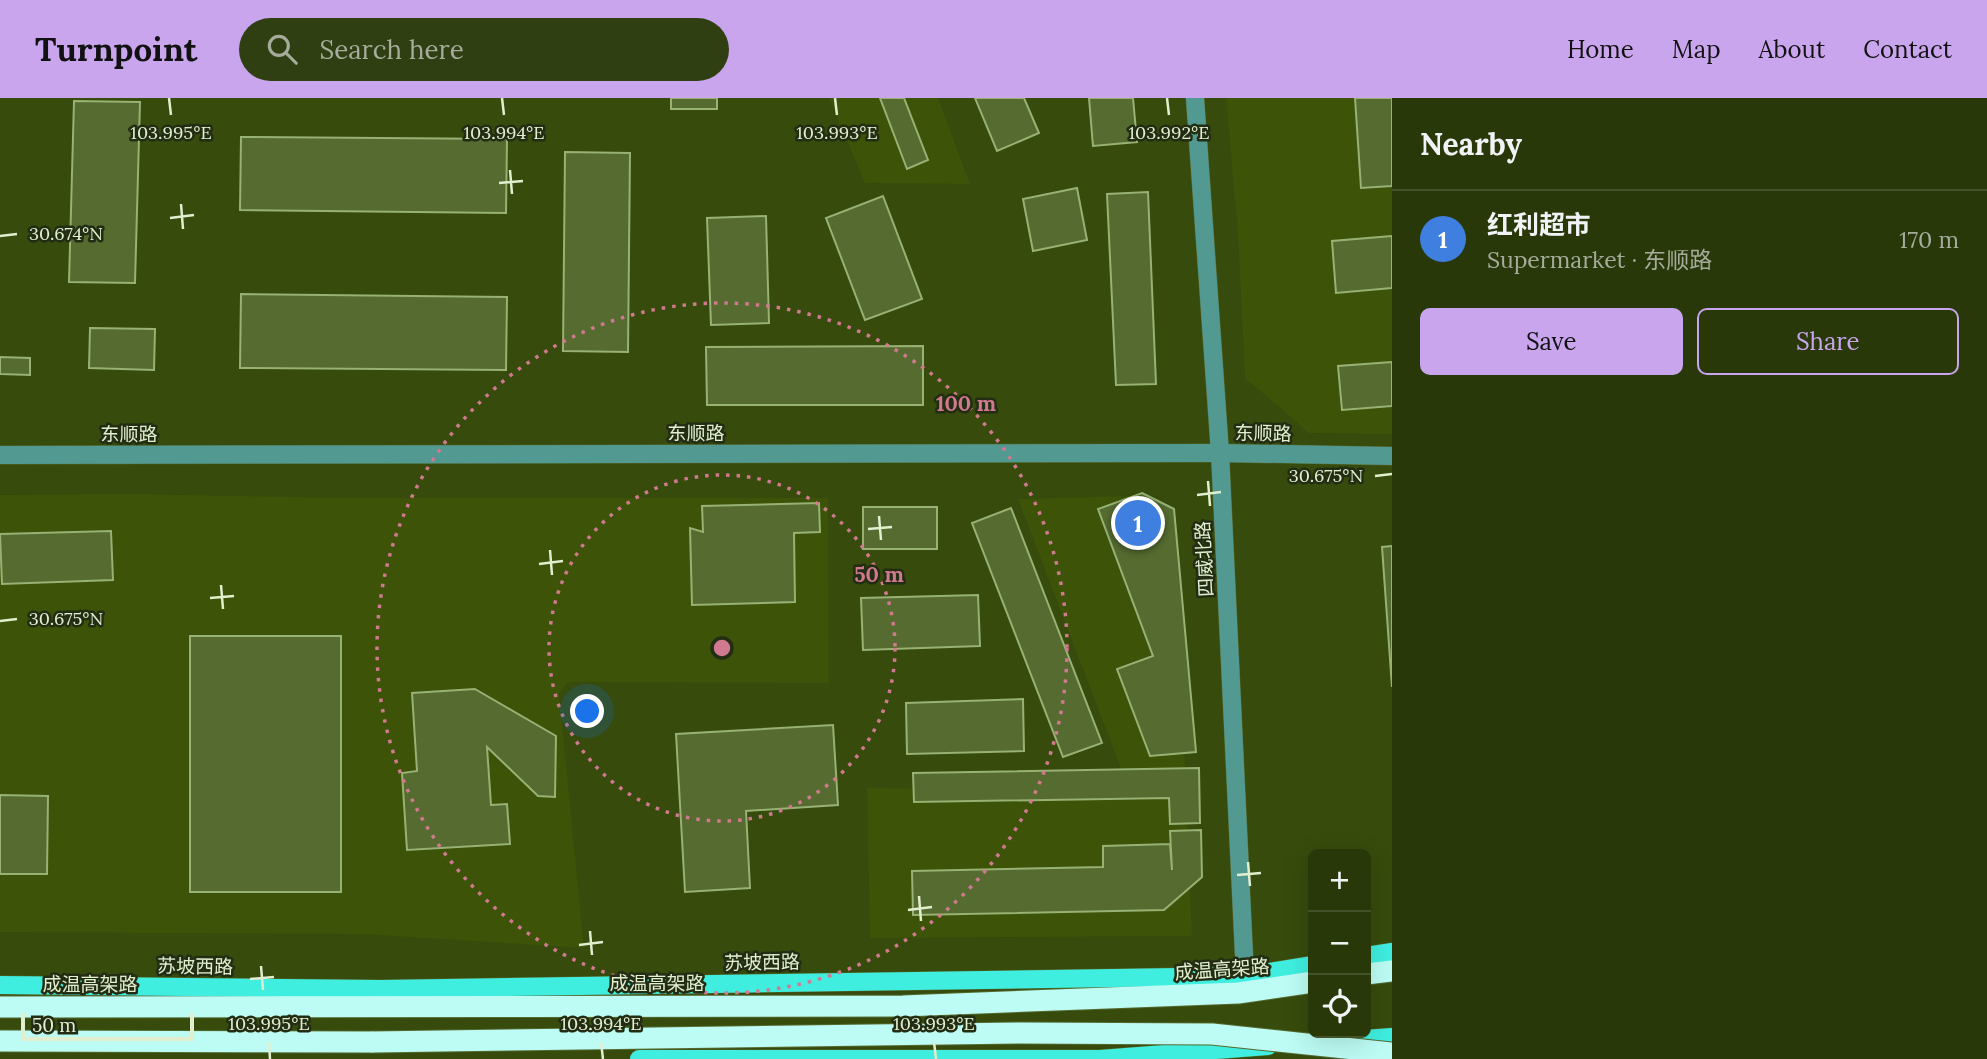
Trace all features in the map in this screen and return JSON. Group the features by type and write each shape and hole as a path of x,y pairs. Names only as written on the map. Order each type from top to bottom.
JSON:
{"highway":[{"path":"1371,973 1392,971"},
{"name":"成温高架路","path":"0,1007 904,1006 1238,993 1308,983"},
{"path":"0,1041 373,1042 1020,1033 1198,1034 1392,1053"}],"main road":[{"path":"1371,955 1392,952"},
{"name":"苏坡西路","path":"0,985 382,989 1245,976 1308,966"},
{"path":"639,1059 1100,1059 1392,1037"}],"street":[{"name":"四威北路","path":"1195,98 1220,453 1245,976"},
{"name":"东顺路","path":"0,455 1220,453 1392,456"}],"shaded area":[{"path":"829,98 938,98 970,184 865,183"},
{"path":"1226,98 1392,98 1392,434 1309,433 1245,378 1238,233"},
{"path":"0,495 352,498 828,498 829,683 569,682 559,693 584,948 363,934 0,932"},
{"path":"1128,496 1175,523 1192,936 870,938 867,788 1121,790 1120,766 1018,499"}],"building":[{"path":"671,98 717,98 717,109 671,109"},
{"path":"880,98 904,98 928,160 907,169"},
{"path":"975,98 1024,98 1039,133 997,151"},
{"path":"1089,98 1133,98 1137,142 1093,146"},
{"path":"1355,98 1392,98 1392,186 1361,188"},
{"path":"74,101 140,102 135,283 69,282"},
{"path":"241,137 507,139 506,213 240,210"},
{"path":"565,152 630,153 628,352 563,351"},
{"path":"1077,188 1087,240 1033,251 1023,199"},
{"path":"1148,192 1156,384 1116,385 1107,194"},
{"path":"883,196 922,299 865,320 826,218"},
{"path":"766,216 769,323 711,325 707,218"},
{"path":"1392,236 1392,288 1336,293 1332,241"},
{"path":"241,294 507,297 506,370 240,368"},
{"path":"90,328 155,329 154,370 89,368"},
{"path":"923,346 923,405 707,405 706,347"},
{"path":"0,357 30,358 30,375 0,374"},
{"path":"1392,362 1392,406 1342,410 1338,366"},
{"path":"1142,493 1174,509 1196,752 1150,756 1117,669 1153,656 1098,509"},
{"path":"819,503 820,532 794,533 795,602 692,605 690,528 703,532 702,506"},
{"path":"863,507 937,507 937,549 863,549"},
{"path":"1011,508 1102,743 1063,757 972,523"},
{"path":"111,531 113,580 2,584 0,534"},
{"path":"1392,546 1392,687 1382,547"},
{"path":"978,595 980,646 863,650 861,598"},
{"path":"190,636 341,636 341,892 190,892"},
{"path":"475,689 556,736 555,797 538,796 487,747 491,805 507,804 510,844 407,850 402,773 417,771 412,693"},
{"path":"1023,699 1024,751 907,754 906,703"},
{"path":"833,725 838,805 746,811 750,888 685,892 676,734"},
{"path":"1199,768 1200,823 1170,824 1169,798 914,802 913,773"},
{"path":"0,795 48,796 47,874 0,874"},
{"path":"1201,830 1202,877 1164,910 913,915 912,871 1103,867 1103,846 1170,844 1172,870 1170,831"}],"place":[{"name":"红利超市","path":"1138,523"}]}
